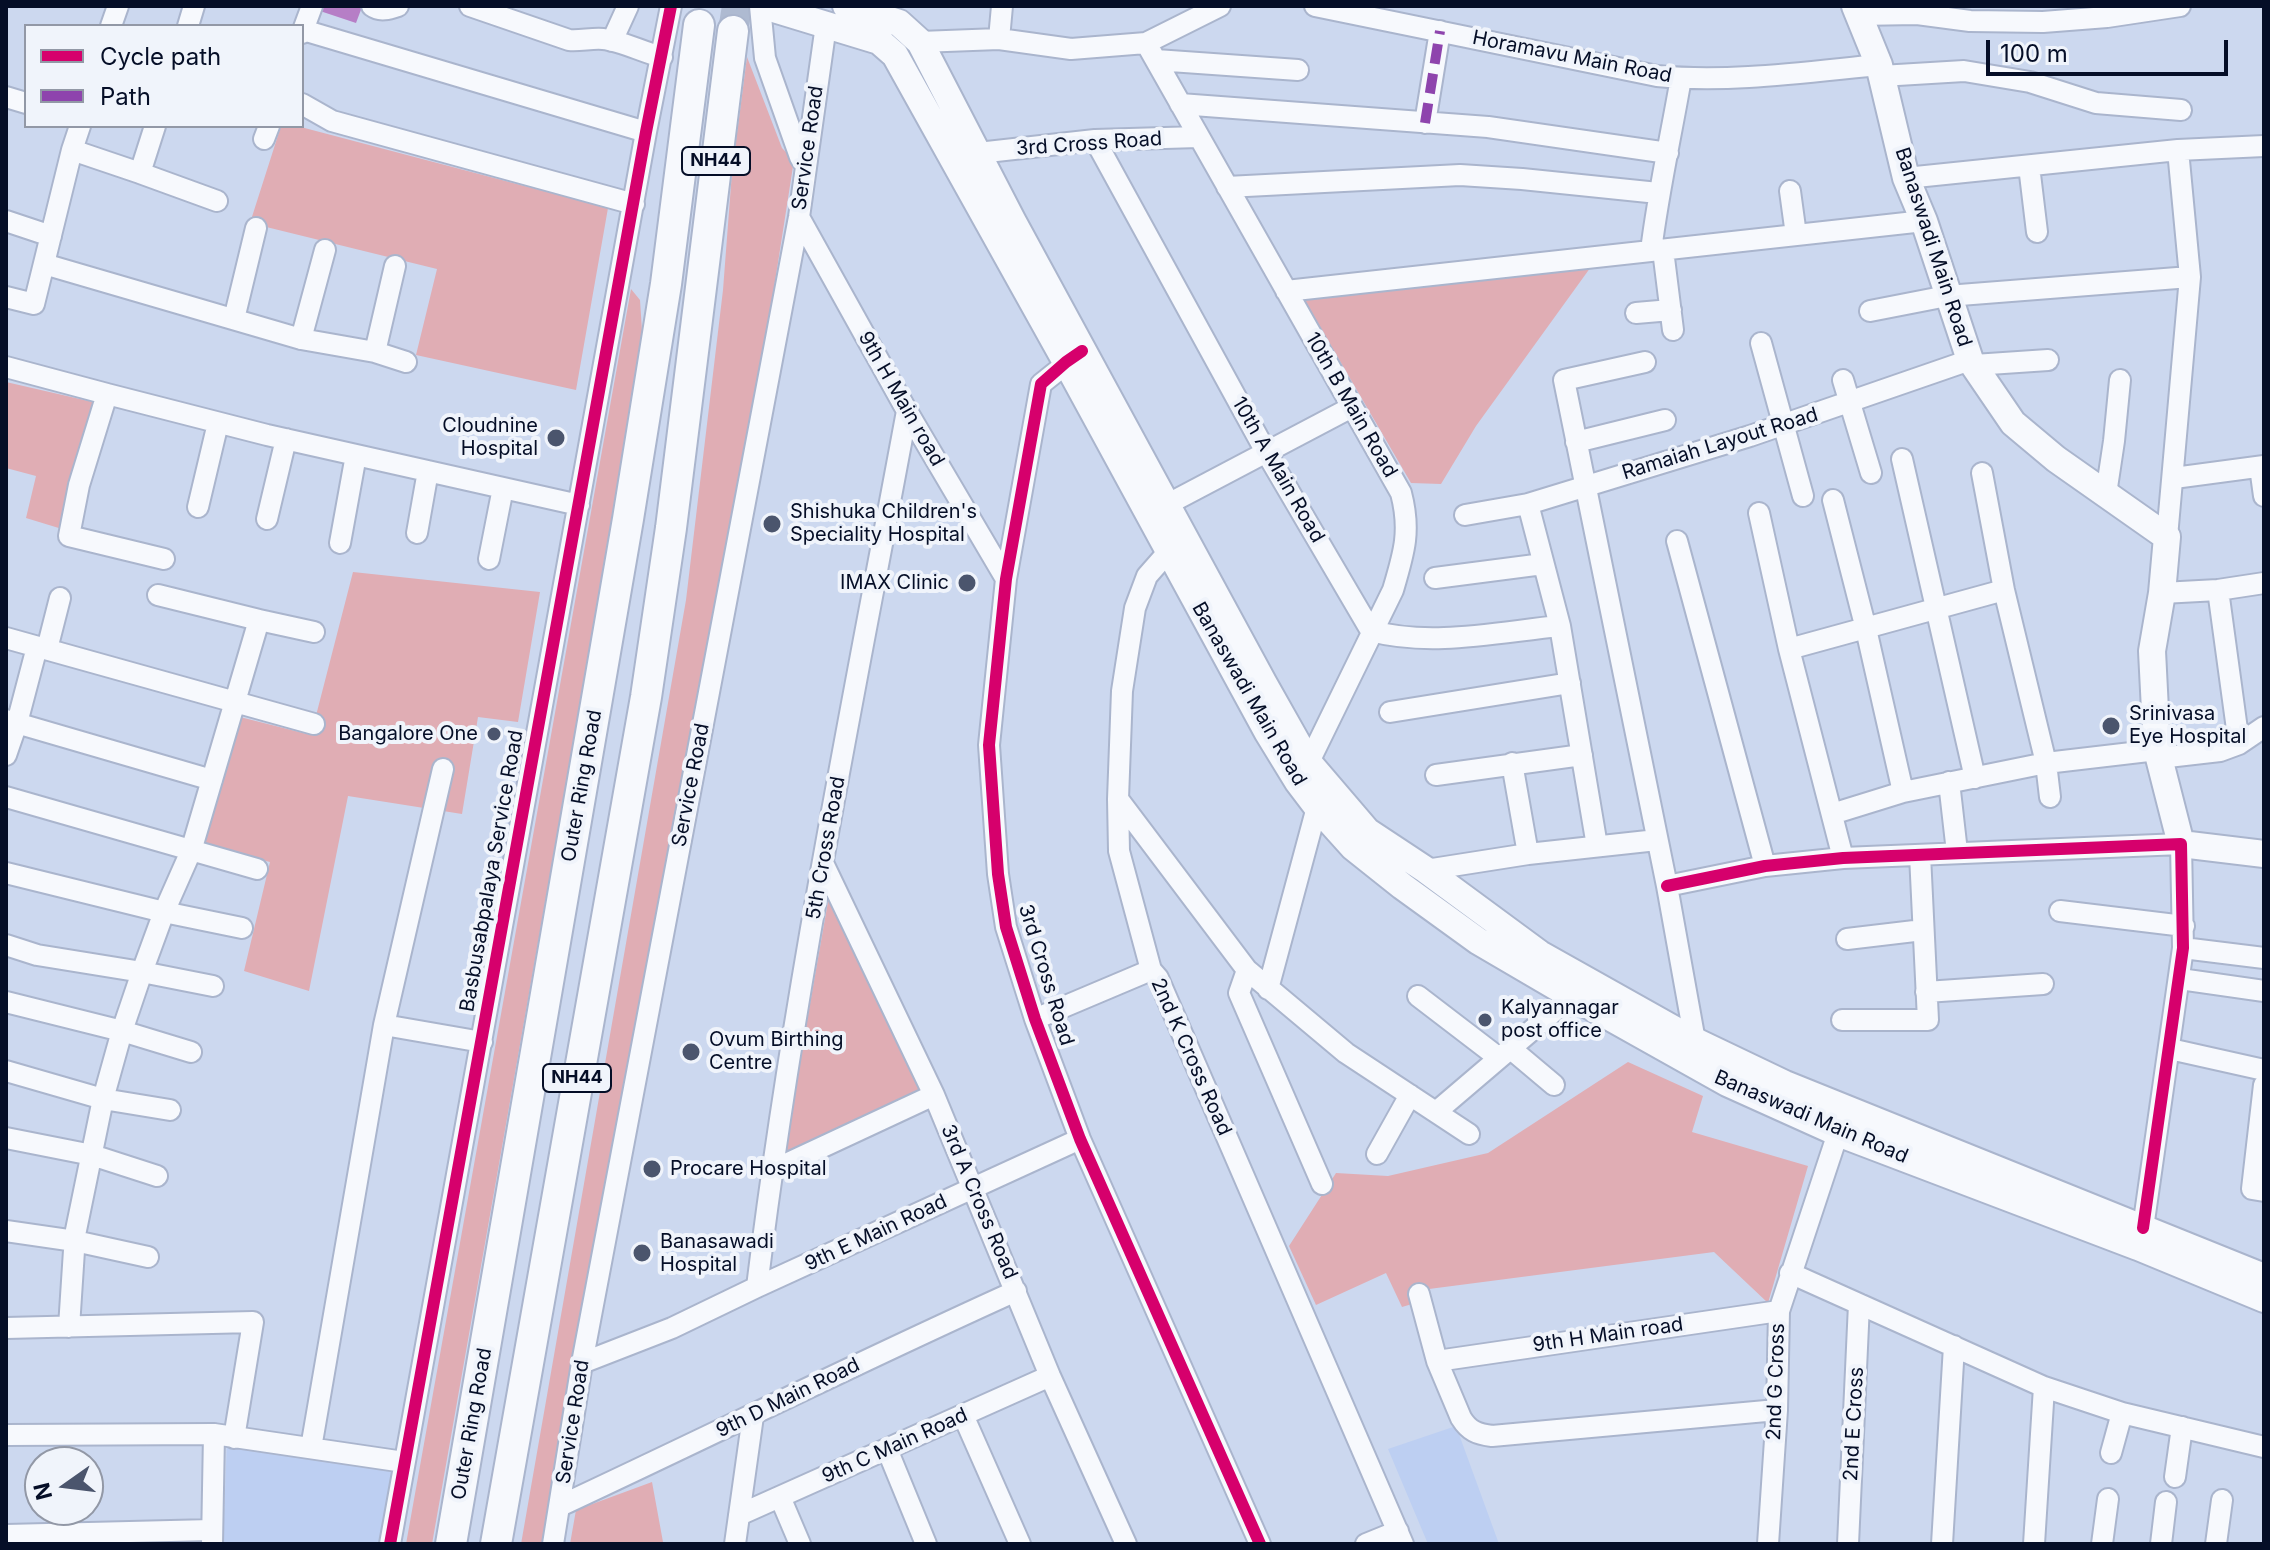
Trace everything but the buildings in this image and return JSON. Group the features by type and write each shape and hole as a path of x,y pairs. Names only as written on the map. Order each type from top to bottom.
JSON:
{"highway":[{"name":"Outer Ring Road","path":"451,1544 628,519 666,284 699,25"},
{"name":"NH44","path":"496,1544 657,623 733,31"}],"main road":[{"name":"Banaswadi Main Road","path":"762,6 879,41 895,55 1074,357 1166,505 1303,772 1317,807 1353,847 1478,941 1572,996 1690,1050 1785,1084 2264,1277"},
{"name":"Banaswadi Main Road","path":"846,6 899,23 920,42 978,153 1169,551 1268,733 1303,772 1367,831 1426,870 1540,954 1690,1050 1727,1083 1838,1133 2138,1247 2264,1299"},
{"name":"Banaswadi Main Road","path":"1856,11 1880,71 1906,178 1924,221 1972,363 2013,423 2056,459 2167,537"},
{"path":"2167,537 2152,651 2158,754 2181,844 2264,854"}],"street":[{"path":"304,29 312,6"},
{"path":"372,6 386,10 398,6"},
{"path":"470,6 569,40 598,38 662,57"},
{"path":"612,41 628,6"},
{"path":"650,6 671,9"},
{"path":"762,6 765,58 800,157 806,166"},
{"path":"999,39 1002,6"},
{"path":"1151,51 1220,6"},
{"name":"Horamavu Main Road","path":"1315,6 1379,12 1440,31 1642,73 1681,78 1964,71 2030,82 2096,103 2181,110"},
{"path":"1856,11 1955,12 1970,21 2180,6"},
{"name":"Basbusabpalaya Service Road","path":"390,1544 646,132 671,9"},
{"name":"Service Road","path":"553,1544 582,1363 799,217 826,25"},
{"path":"1425,123 1440,31"},
{"path":"304,32 646,132"},
{"path":"920,42 999,39 1071,49 1151,51 1298,70"},
{"name":"10th B Main Road","path":"1151,51 1401,493 1407,516 1402,560 1393,590 1303,772"},
{"path":"1636,313 1672,320 1657,251 1658,193 1681,78"},
{"path":"1180,104 1488,127 1668,153"},
{"path":"304,105 332,121 634,204"},
{"path":"6,297 34,304 79,128"},
{"path":"140,173 154,128"},
{"name":"3rd Cross Road","path":"978,153 1095,140 1199,137"},
{"name":"10th A Main Road","path":"1095,140 1266,452 1371,631"},
{"path":"1906,178 2178,150 2264,146"},
{"path":"72,150 217,201"},
{"path":"2167,537 2190,277 2178,150"},
{"path":"2029,166 2037,232"},
{"path":"1227,187 1460,175 1658,193"},
{"path":"1790,191 1796,235"},
{"name":"9th H Main road","path":"799,217 907,411 1006,579"},
{"path":"6,221 51,236"},
{"path":"1286,291 1924,221"},
{"path":"234,319 256,228"},
{"path":"301,339 325,250"},
{"path":"44,264 301,339 375,352 406,362"},
{"path":"375,352 395,266"},
{"path":"1870,311 1947,296 2190,277"},
{"path":"1761,343 1803,496"},
{"name":"3rd Cross Road","path":"1074,357 1041,384 1006,579 989,745 998,874 1006,927 1035,1019 1080,1139 1260,1544"},
{"name":"Ramaiah Layout Road","path":"1465,515 1528,504 1783,426 1972,363 2048,360"},
{"path":"1645,362 1564,380 1667,886 1690,1050"},
{"path":"6,367 218,423 579,505"},
{"path":"1843,380 1871,473"},
{"path":"2106,494 2120,380"},
{"path":"107,394 79,485 69,536 164,559"},
{"path":"1166,505 1352,407"},
{"name":"5th Cross Road","path":"757,1287 771,1171 823,863 907,411"},
{"path":"1576,442 1665,420"},
{"path":"198,507 218,423"},
{"path":"267,519 286,439"},
{"path":"340,543 356,455"},
{"path":"1902,459 1975,778"},
{"path":"2174,478 2262,466 2264,496"},
{"path":"417,533 428,471"},
{"path":"1982,473 2004,590 2046,763 2050,797"},
{"path":"489,559 503,488"},
{"path":"1833,500 1903,792"},
{"path":"1528,504 1560,626 1597,846"},
{"path":"1759,513 1789,649 1843,858"},
{"path":"1677,541 1765,866"},
{"name":"2nd K Cross Road","path":"1169,551 1147,576 1135,608 1122,691 1119,851 1151,970 1158,978 1401,1538"},
{"path":"1435,578 1543,564"},
{"path":"2162,593 2218,590 2264,583"},
{"path":"1789,649 2004,590"},
{"path":"2218,590 2239,744"},
{"path":"158,595 314,632"},
{"path":"6,755 12,721 60,598"},
{"path":"69,1327 75,1241 103,1099 142,972 191,851 259,620"},
{"path":"1371,631 1395,637 1426,639 1560,626"},
{"path":"6,638 314,724"},
{"path":"1390,712 1570,683"},
{"path":"12,721 212,780"},
{"path":"1832,814 1903,792 2046,763 2220,751 2239,744 2264,727"},
{"path":"1436,775 1582,755"},
{"path":"1512,763 1528,854"},
{"path":"311,1448 384,1025 443,769"},
{"path":"1949,782 1957,852"},
{"path":"6,797 257,869"},
{"path":"1118,799 1247,970 1346,1053 1469,1134"},
{"path":"1268,989 1317,807"},
{"path":"1426,870 1528,854 1657,840"},
{"path":"1667,886 1765,866 1843,858 2181,844 2184,926 2180,979 2143,1228"},
{"path":"1842,1020 1928,1020 1920,855"},
{"name":"3rd A Cross Road","path":"823,863 934,1095 1050,1376 1126,1544"},
{"path":"6,873 242,928"},
{"path":"2060,911 2184,926"},
{"path":"1847,939 1923,930"},
{"path":"6,945 37,955 213,986"},
{"path":"2183,948 2264,958"},
{"path":"1035,1019 1151,970"},
{"path":"1247,970 1239,993 1322,1184"},
{"path":"2180,979 2264,991"},
{"path":"1926,992 2043,984"},
{"path":"1418,996 1554,1085"},
{"path":"1436,1112 1572,996"},
{"path":"6,1002 191,1052"},
{"path":"384,1025 482,1042"},
{"path":"2170,1049 2264,1070"},
{"path":"6,1071 103,1099 170,1110"},
{"path":"2264,1085 2252,1189 2264,1191"},
{"path":"771,1171 934,1095"},
{"path":"1377,1154 1410,1095"},
{"name":"2nd G Cross","path":"1768,1544 1777,1410 1779,1311 1838,1133"},
{"path":"6,1138 92,1155 157,1176"},
{"name":"9th E Main Road","path":"582,1363 672,1328 1080,1139"},
{"path":"6,1231 75,1241 148,1257"},
{"path":"1790,1273 2044,1387 2122,1413 2264,1447"},
{"name":"9th D Main Road","path":"560,1506 753,1416 887,1349 1016,1291"},
{"path":"1419,1294 1437,1361 1466,1427 1476,1433 1492,1436 1777,1410"},
{"name":"2nd E Cross","path":"1848,1544 1859,1304"},
{"name":"9th H Main road","path":"1437,1361 1779,1311"},
{"path":"6,1328 253,1322 224,1436 212,1537 6,1535"},
{"path":"1942,1544 1954,1346"},
{"name":"9th C Main Road","path":"739,1515 1050,1376"},
{"path":"2034,1544 2044,1387"},
{"path":"2111,1453 2122,1413"},
{"path":"963,1415 1020,1544"},
{"path":"735,1544 753,1416"},
{"path":"2175,1477 2182,1427"},
{"path":"6,1435 224,1436 404,1462"},
{"path":"887,1449 926,1544"},
{"path":"780,1497 800,1544"},
{"path":"2102,1544 2108,1499"},
{"path":"2216,1544 2222,1500"},
{"path":"2161,1544 2166,1502"},
{"path":"1366,1544 1401,1538"}],"shaded area":[{"path":"321,6 362,7 356,23 320,11"},
{"path":"747,57 782,148 794,160 757,397 550,1544 521,1544 686,600"},
{"path":"280,128 304,128 608,208 576,390 416,355 437,269 250,223"},
{"path":"1593,264 1476,426 1441,484 1411,483 1302,296"},
{"path":"631,289 640,300 642,331 618,489 432,1544 406,1544"},
{"path":"6,382 93,402 62,529 26,518 36,476 6,468"},
{"path":"353,572 540,592 518,722 478,717 462,814 348,796 309,991 244,971 270,862 199,844 240,717 311,735"},
{"path":"829,896 921,1091 783,1157"},
{"path":"1628,1062 1703,1096 1692,1132 1808,1166 1768,1303 1714,1252 1429,1289 1429,1299 1402,1307 1386,1273 1316,1305 1289,1246 1336,1173 1388,1176 1488,1153"},
{"path":"1456,1426 1499,1544 1428,1544 1388,1449"},
{"path":"227,1441 393,1469 379,1544 223,1544"},
{"path":"652,1482 663,1542 570,1544 576,1510"}],"tunnel":[{"path":"733,31 737,6"}],"marked path":[{"path":"1425,123 1440,31"}],"cycle path":[{"path":"390,1544 671,6"},
{"path":"1082,351 1041,384 1006,579 989,745 998,874 1006,927 1035,1019 1080,1139 1260,1544"},
{"path":"1667,886 1765,866 1843,858 2181,844 2183,948 2143,1228"}],"place":[{"name":"Cloudnine Hospital","path":"556,438"},
{"name":"Shishuka Children's Speciality Hospital","path":"772,524"},
{"name":"IMAX Clinic","path":"967,583"},
{"name":"Srinivasa Eye Hospital","path":"2111,726"},
{"name":"Bangalore One","path":"494,734"},
{"name":"Kalyannagar post office","path":"1485,1020"},
{"name":"Ovum Birthing Centre","path":"691,1052"},
{"name":"Procare Hospital","path":"652,1169"},
{"name":"Banasawadi Hospital","path":"642,1253"}]}
